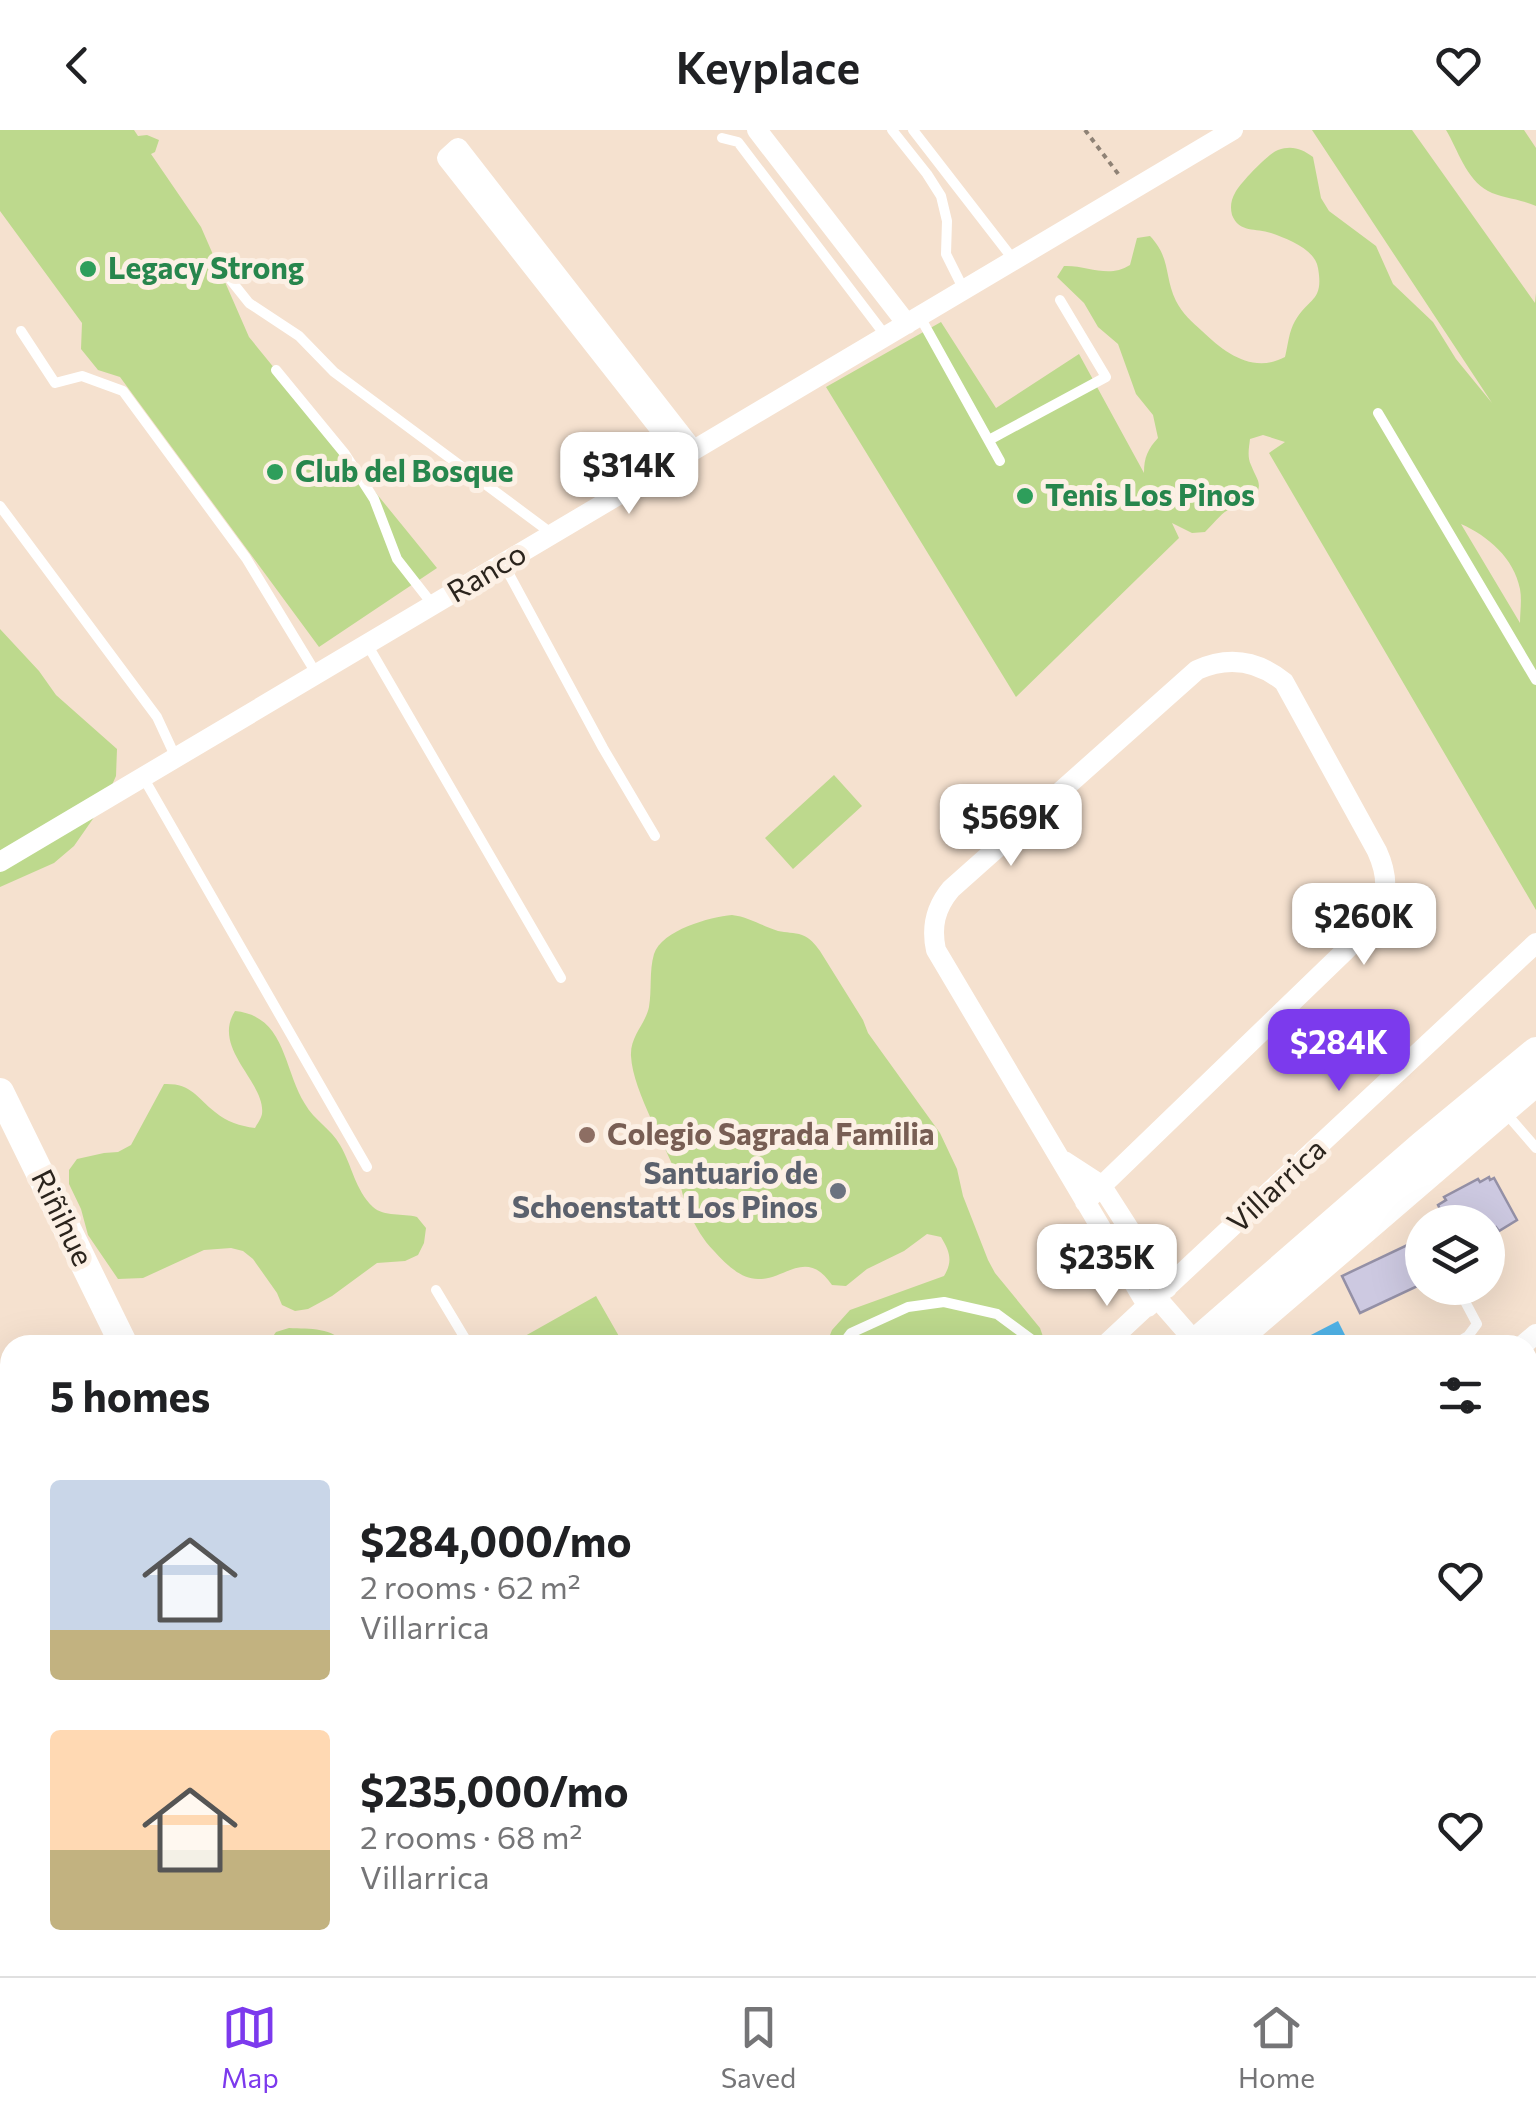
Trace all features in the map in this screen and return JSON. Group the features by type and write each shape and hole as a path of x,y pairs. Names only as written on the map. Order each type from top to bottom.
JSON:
{"main road":[{"path":"1205,1335 1536,1051"},
{"path":"1242,1335 1536,1082"},
{"name":"Riñihue","path":"0,1092 119,1335"}],"street":[{"path":"757,130 913,320"},
{"name":"Ranco","path":"0,862 1233,130"},
{"path":"458,148 688,454 447,158 458,148"},
{"path":"1085,1202 1363,933 1384,900 1385,875 1377,851 1284,682 1257,666 1236,661 1197,670 951,889 936,912 933,938 936,950 1085,1202 1188,1335"},
{"name":"Villarrica","path":"1116,1335 1536,943"},
{"path":"1058,1157 1101,1185 1157,1298"}],"lane":[{"path":"892,130 928,174 940,196 947,222 946,254 964,290"},
{"path":"913,130 1014,260"},
{"path":"722,138 738,142 886,336"},
{"path":"226,273 249,304 298,336 334,372 552,534"},
{"path":"988,440 1106,377 1060,300"},
{"path":"913,320 1000,461"},
{"path":"21,332 55,383 82,376 123,392 246,558 316,674"},
{"path":"276,370 344,454 374,499 397,559 433,605"},
{"path":"1378,413 1536,680"},
{"path":"0,506 157,717 176,758"},
{"path":"504,563 654,836"},
{"path":"367,644 561,978"},
{"path":"143,777 367,1167"},
{"path":"1502,1110 1536,1148"},
{"path":"436,1290 463,1335"},
{"path":"848,1335 908,1306 944,1302 997,1314 1024,1335"},
{"path":"1467,1305 1477,1324 1469,1335"}],"path":[{"path":"1084,130 1131,190"}],"green space":[{"name":"Club del Bosque","path":"0,130 134,130 138,136 159,140 151,154 201,227 249,337 437,568 319,647 120,377 98,370 81,349 82,323 0,211"},
{"path":"1312,130 1412,130 1535,303 1536,293 1536,910 1269,453 1285,442 1263,435 1250,439 1249,459 1259,487 1250,503 1229,509 1205,532 1192,533 1172,523 1179,538 1016,697 826,387 941,322 996,408 1079,354 1144,473 1147,454 1158,438 1153,415 1136,394 1118,344 1098,327 1084,303 1057,277 1064,266 1122,269 1130,265 1137,238 1150,236 1161,252 1178,305 1211,339 1251,362 1273,362 1285,357 1293,325 1319,287 1316,261 1293,242 1239,225 1231,206 1238,188 1262,162 1278,150 1292,148 1313,157 1321,198 1329,211 1376,246 1393,284 1433,322 1456,359 1492,403","holes":["1461,524 1498,549 1512,567 1520,589 1520,623"]},
{"path":"1446,130 1524,130 1536,148 1536,206 1480,186"},
{"path":"0,629 56,695 117,749 116,776 104,803 74,846 54,863 0,887"},
{"path":"834,775 862,806 793,869 765,838"},
{"name":"Santuario de Schoenstatt Los Pinos","path":"732,915 802,935 820,951 868,1033 940,1133 957,1169 963,1196 988,1260 1042,1335 830,1335 850,1310 944,1276 949,1256 941,1237 927,1234 846,1286 832,1285 823,1274 805,1267 768,1278 745,1276 710,1247 687,1209 675,1170 638,1087 631,1049 649,1007 654,954 666,938"},
{"path":"235,1011 252,1015 274,1033 305,1104 340,1145 373,1207 417,1217 426,1228 418,1255 405,1261 377,1263 308,1309 295,1311 282,1305 253,1259 231,1248 204,1250 143,1278 118,1279 88,1235 69,1184 69,1170 77,1159 118,1152 131,1145 164,1084 187,1088 224,1118 255,1128 262,1114 261,1102 230,1039 229,1025"},
{"path":"596,1296 618,1335 527,1335"},
{"path":"313,1329 334,1335 274,1335"}],"water":[{"path":"1338,1321 1345,1335 1311,1335"}],"building":[{"path":"1494,1178 1517,1220 1505,1227 1505,1205 1438,1205 1446,1200 1444,1197 1478,1179 1480,1182"},
{"path":"1405,1246 1405,1292 1360,1313 1342,1276"}],"place":[{"name":"Legacy Strong","path":"88,269"},
{"name":"Club del Bosque","path":"275,472"},
{"name":"Tenis Los Pinos","path":"1025,496"},
{"name":"Colegio Sagrada Familia","path":"587,1135"},
{"name":"Santuario de Schoenstatt Los Pinos","path":"838,1191"}]}
